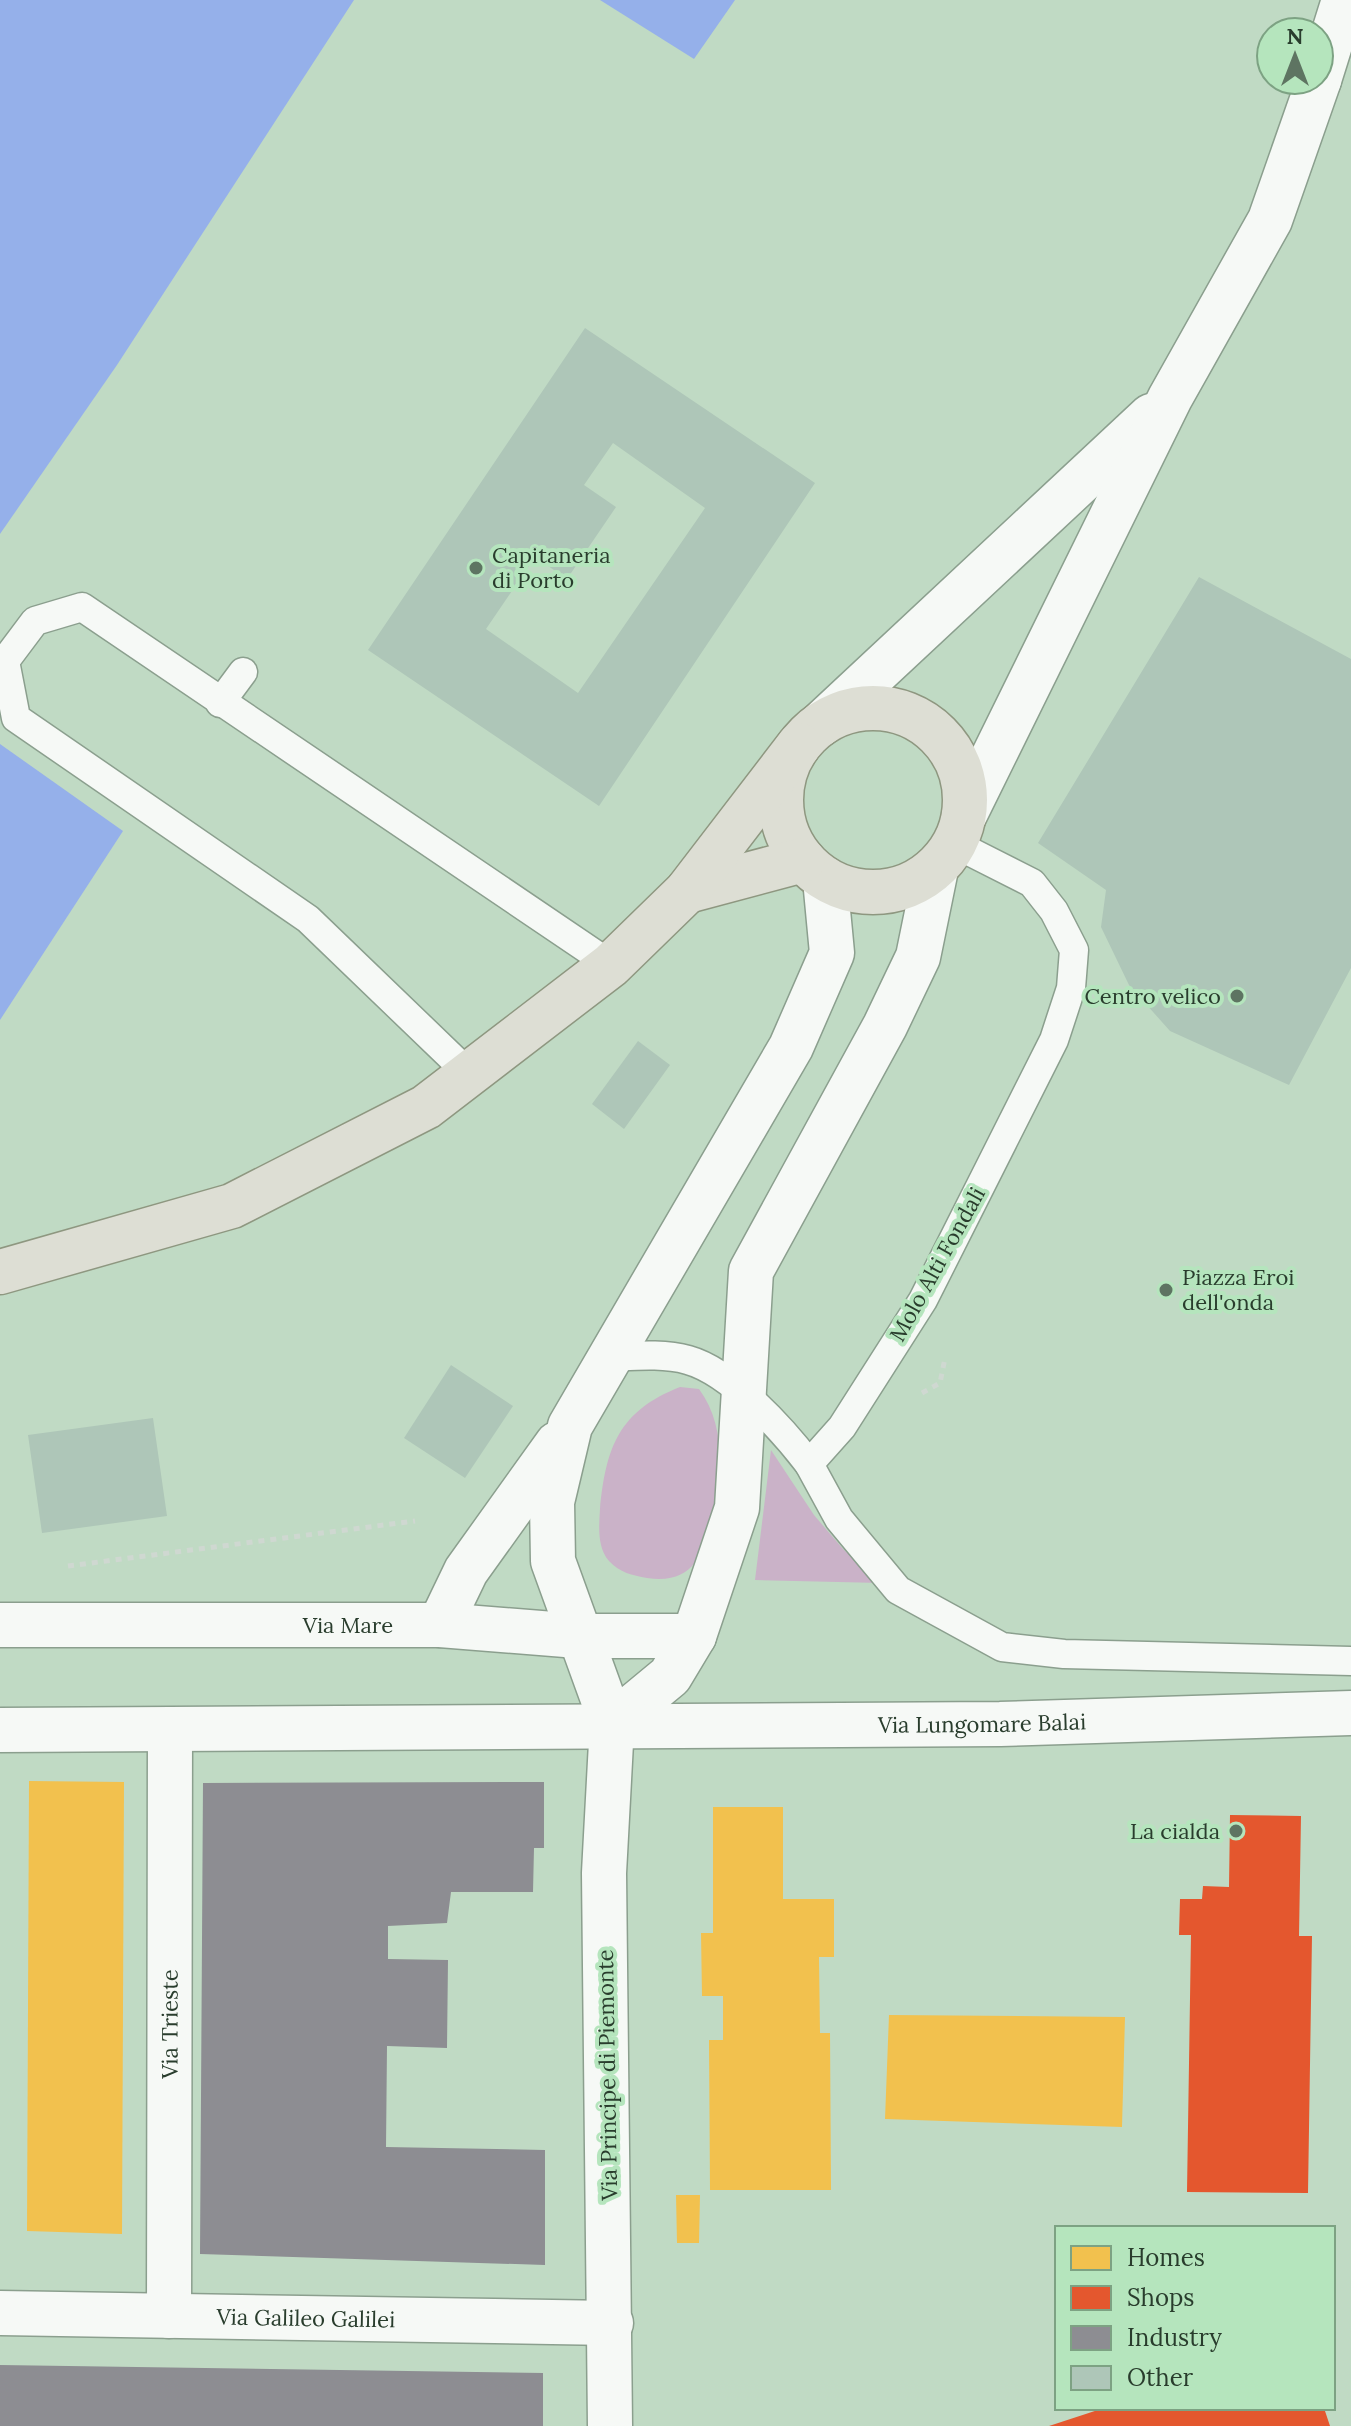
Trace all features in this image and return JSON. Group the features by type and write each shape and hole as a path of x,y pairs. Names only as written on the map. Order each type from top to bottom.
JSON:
{"main road":[{"path":"0,1272 232,1206 426,1107 611,965 687,891 810,734 850,710 880,708 910,715 936,732 955,756 965,785 952,843 910,884 882,892 853,890 814,870 787,833 780,804 784,772 810,734"},
{"path":"687,891 814,870"}],"street":[{"path":"0,1730 464,1730 612,1724 670,1676 694,1636 737,1508 751,1271 885,1026 918,957 952,843 1170,398 1270,220 1313,96"},
{"path":"810,734 1170,398"},
{"path":"440,1625 466,1571 570,1426 791,1047 832,953 814,870"},
{"path":"570,1426 552,1502 553,1561 612,1724"},
{"name":"Via Mare","path":"0,1625 440,1625 578,1636 694,1636"},
{"name":"Via Lungomare Balai","path":"612,1724 1000,1724 1351,1713"},
{"name":"Via Principe di Piemonte","path":"610,2426 604,1873 612,1724"},
{"name":"Via Trieste","path":"169,2316 170,1731"},
{"name":"Via Galileo Galilei","path":"0,2313 611,2323"}],"lane":[{"path":"469,1074 308,919 16,718 5,661 35,621 82,607 611,965"},
{"path":"220,703 243,672"},
{"name":"Molo Alti Fondali","path":"809,1464 842,1427 934,1278 1054,1040 1071,988 1074,950 1054,911 1032,883 952,843"},
{"path":"608,1357 650,1355 690,1361 743,1394 779,1424 809,1464 839,1519 898,1590 1002,1647 1064,1654 1351,1661"}],"path":[{"path":"915,1397 940,1383 953,1306 934,1278"},
{"path":"61,1567 415,1521"}],"shaded area":[{"path":"680,1387 699,1389 713,1415 720,1460 718,1491 708,1534 697,1560 678,1576 647,1578 622,1571 605,1555 599,1529 606,1467 619,1434 629,1420 643,1407"},
{"path":"771,1450 814,1515 843,1549 881,1583 755,1580"}],"water":[{"path":"0,0 354,0 117,365 0,534"},
{"path":"600,0 735,0 694,59"},
{"path":"0,744 123,831 0,1020"}],"building: Homes":[{"path":"29,1781 124,1782 122,2234 27,2231"},
{"path":"713,1807 783,1807 783,1899 834,1899 834,1957 819,1957 820,2033 830,2033 831,2190 710,2190 709,2040 723,2040 723,1996 702,1996 701,1933 713,1933"},
{"path":"889,2015 1125,2017 1122,2127 885,2119"},
{"path":"676,2195 700,2195 699,2243 677,2243"}],"building: Shops":[{"path":"1230,1815 1301,1816 1299,1936 1312,1936 1308,2193 1187,2192 1191,1935 1179,1935 1180,1899 1202,1899 1203,1886 1229,1887"},
{"path":"1098,2410 1325,2410 1330,2426 1049,2426"}],"building: Industry":[{"path":"544,1782 544,1848 534,1848 533,1892 451,1892 447,1923 388,1926 388,1959 448,1960 447,2048 387,2046 386,2147 545,2150 545,2265 200,2254 203,1783"},
{"path":"0,2365 543,2373 543,2426 0,2426"}],"building: Other":[{"name":"Capitaneria di Porto","path":"585,328 815,483 599,806 368,650","holes":["613,443 705,508 578,693 486,629 535,557 567,579 616,507 584,485"]},
{"path":"1199,577 1351,659 1351,968 1289,1085 1170,1031 1129,985 1101,927 1106,890 1038,843"},
{"path":"638,1041 670,1065 624,1129 592,1104"},
{"path":"451,1365 513,1406 465,1478 404,1438"},
{"path":"153,1418 167,1516 42,1533 28,1435"}],"place":[{"name":"Capitaneria di Porto","path":"476,568"},
{"name":"Centro velico","path":"1237,996"},
{"name":"Piazza Eroi dell'onda","path":"1166,1290"},
{"name":"La cialda","path":"1236,1831"}]}
